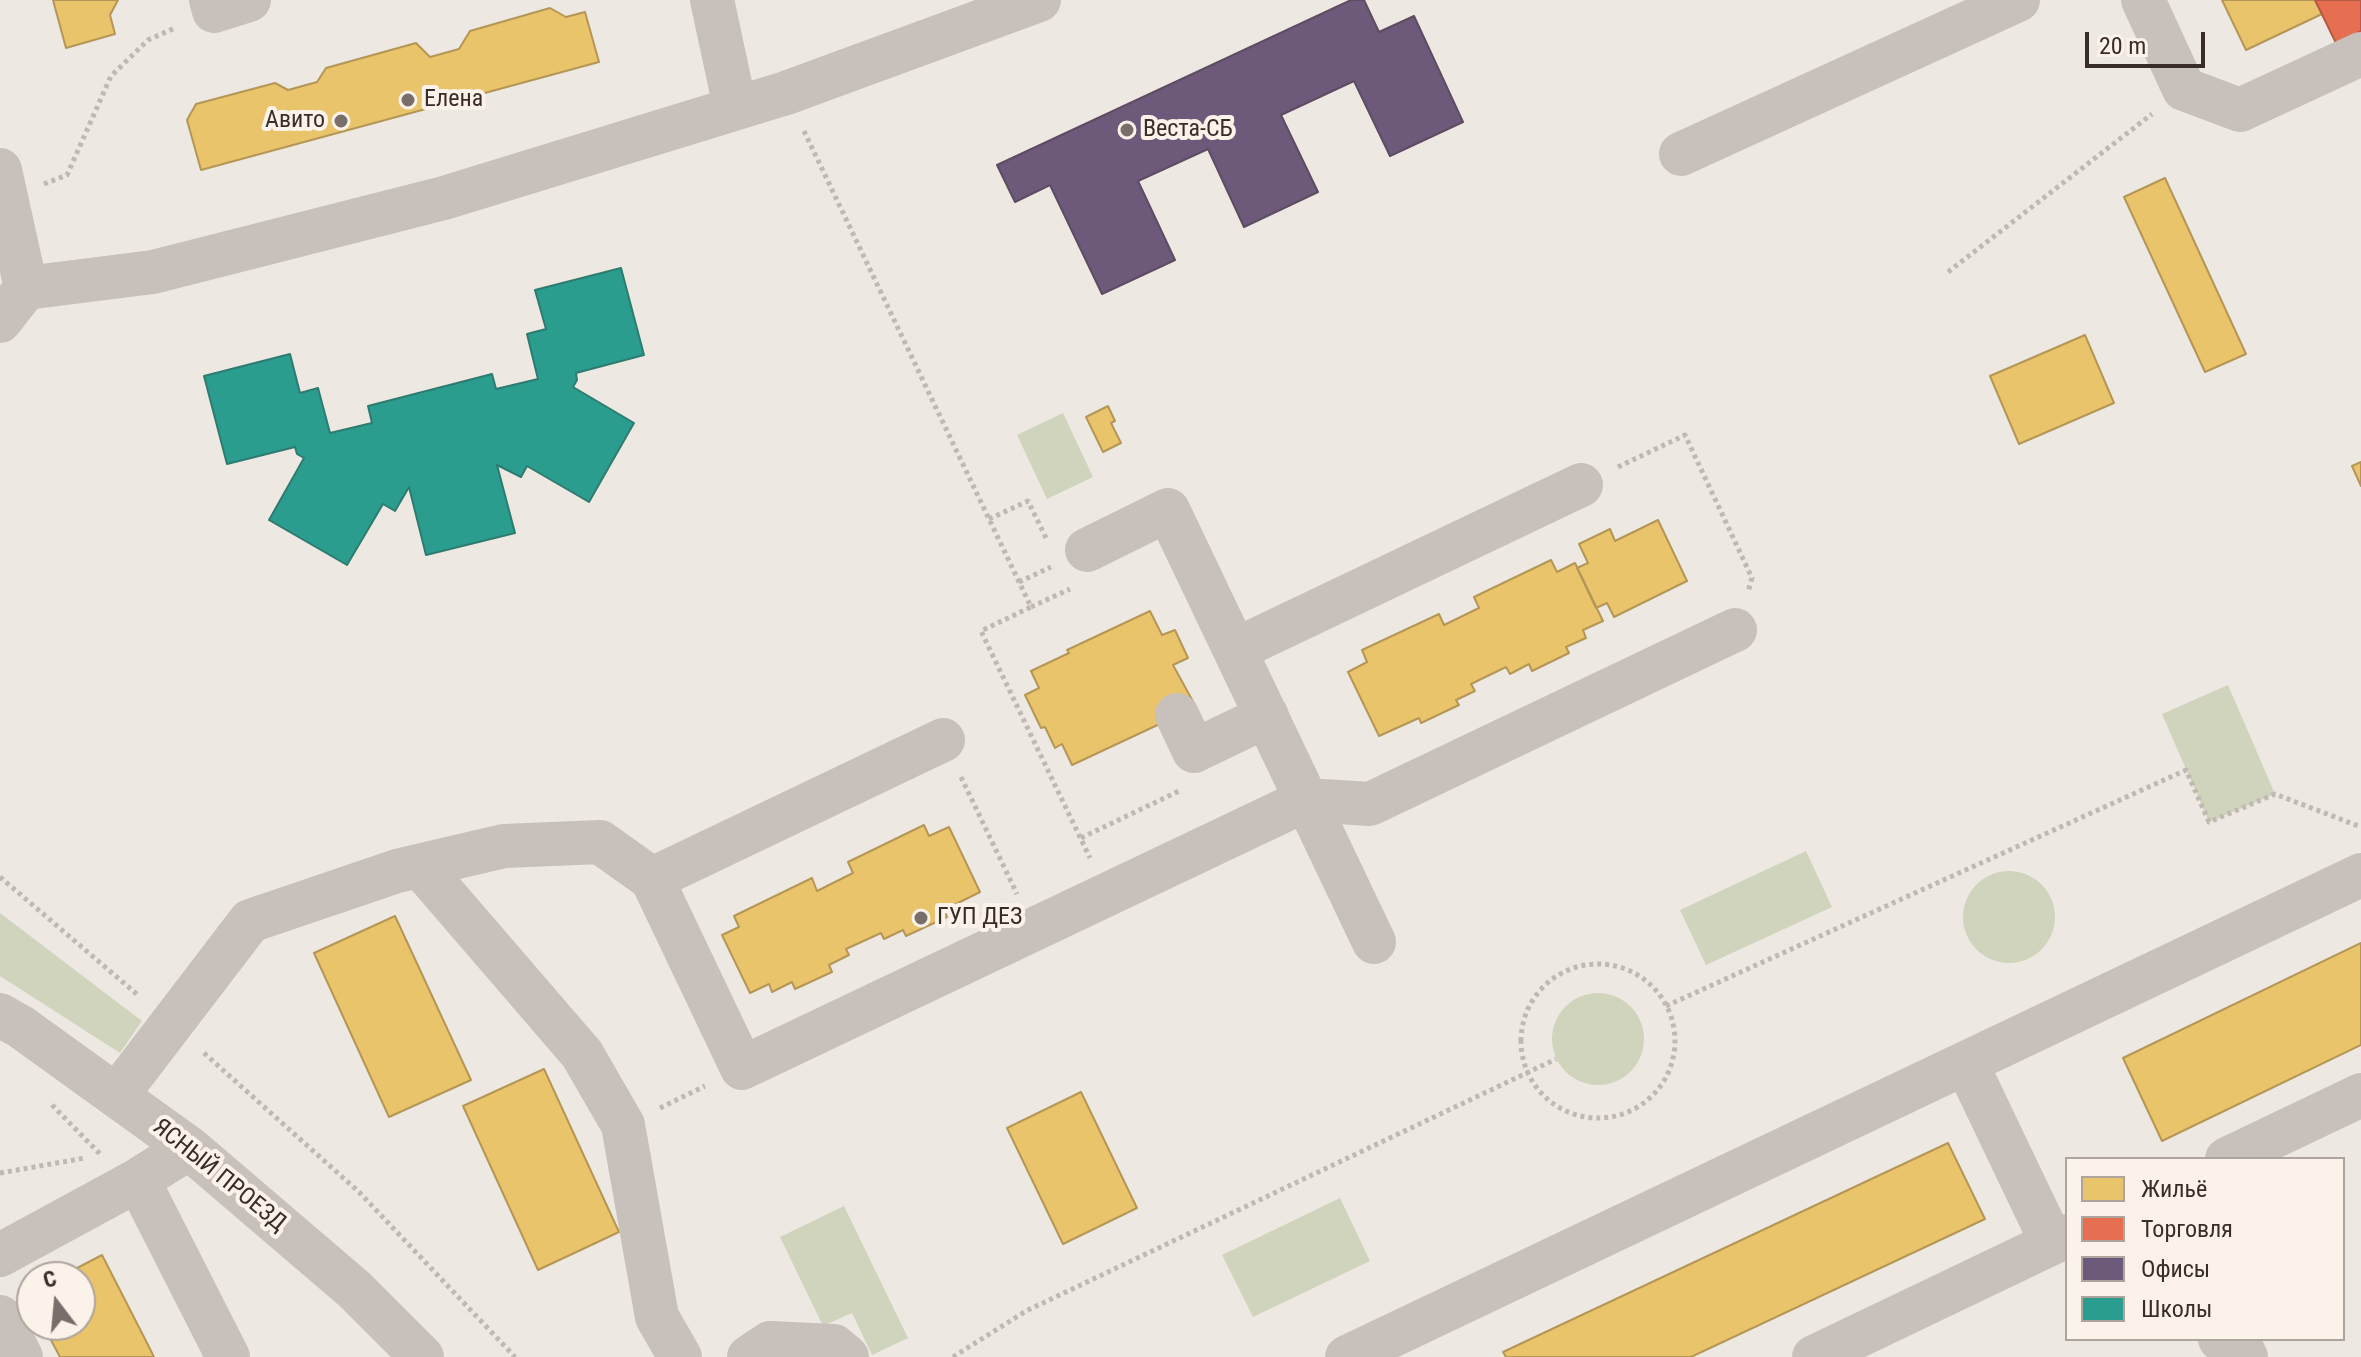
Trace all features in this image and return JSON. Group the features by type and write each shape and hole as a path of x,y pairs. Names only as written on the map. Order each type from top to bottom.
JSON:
{"street":[{"path":"712,0 735,107"},
{"path":"1681,154 1946,14 2018,0"},
{"path":"2143,0 2184,89 2240,110 2361,54"},
{"path":"3,186 9,296 153,272 444,198 786,93 1035,1"},
{"path":"1235,650 1581,485"},
{"path":"1068,566 1168,510 1374,942"},
{"path":"117,1095 250,921 397,871 504,846 600,842 652,879 742,1068 1306,800 1370,804 1735,630"},
{"path":"1193,748 1273,730"},
{"path":"652,879 943,740"},
{"path":"420,866 582,1054 623,1125 657,1317 680,1357"},
{"path":"1347,1357 1417,1342 1966,1063 2361,875"},
{"name":"ЯСНЫЙ ПРОЕЗД","path":"0,1015 189,1148 355,1290 422,1357"},
{"path":"1814,1357 2059,1239 1966,1063"},
{"path":"2231,1157 2361,1095"},
{"path":"0,1255 138,1180 189,1148"},
{"path":"138,1180 228,1357"},
{"path":"0,1317 21,1357"},
{"path":"2225,1341 2241,1347 2246,1357"},
{"path":"749,1357 770,1343 834,1346 847,1357"}],"path":[{"path":"3,186 67,175 111,76 148,40 225,4"},
{"path":"1948,272 2184,89"},
{"path":"786,93 1031,607 981,631 1107,895"},
{"path":"1581,485 1685,435 1752,578"},
{"path":"989,519 1028,501 1068,566"},
{"path":"943,740 1034,930"},
{"path":"1081,838 1193,748"},
{"path":"1666,1006 2186,770 2209,822 2275,794 2361,827"},
{"path":"0,877 359,1192 515,1357"},
{"path":"1606,964 1627,969 1646,980 1662,996 1671,1016 1675,1038 1673,1060 1665,1080 1651,1098 1633,1110 1612,1117 1590,1119 1568,1113 1549,1102 1527,1073 1520,1044 1522,1022 1531,1001 1544,984 1563,971 1584,965 1606,964"},
{"path":"953,1357 1026,1311 1556,1059"},
{"path":"623,1125 742,1068"}],"green space":[{"path":"1063,413 1093,477 1047,499 1017,435"},
{"path":"2228,685 2275,794 2209,822 2162,714"},
{"path":"1806,851 1832,907 1706,965 1680,910"},
{"path":"2009,871 2027,874 2042,884 2052,899 2055,917 2052,935 2042,950 2027,960 2009,963 1991,960 1976,950 1966,935 1963,917 1966,899 1976,884 1991,874"},
{"path":"0,913 142,1021 120,1053 0,976"},
{"path":"1598,993 1616,996 1631,1006 1641,1021 1644,1039 1641,1057 1631,1072 1616,1082 1598,1085 1580,1082 1565,1072 1555,1057 1552,1039 1555,1021 1565,1006 1580,996"},
{"path":"1340,1198 1370,1261 1253,1317 1222,1255"},
{"path":"844,1206 908,1338 872,1355 852,1313 823,1326 780,1237"}],"building: Жильё":[{"path":"53,0 118,0 110,15 115,34 66,48"},
{"path":"2222,0 2315,0 2322,14 2246,50"},
{"path":"550,8 566,17 585,12 599,62 201,170 187,120 196,104 275,83 288,90 317,82 326,68 416,43 430,57 459,49 470,31"},
{"path":"2165,178 2246,354 2205,372 2124,197"},
{"path":"2085,335 2114,403 2019,444 1990,376"},
{"path":"1108,406 1115,421 1111,423 1121,443 1103,452 1086,417"},
{"path":"2361,462 2361,486 2352,466"},
{"path":"1658,520 1687,581 1614,617 1607,603 1596,608 1577,568 1588,563 1579,544 1610,529 1615,541"},
{"path":"1551,560 1557,572 1575,563 1603,621 1583,630 1586,638 1566,647 1569,653 1532,671 1529,664 1510,674 1506,667 1471,684 1475,691 1456,700 1459,705 1421,723 1419,718 1379,736 1348,672 1367,662 1362,650 1439,614 1444,625 1479,608 1474,597"},
{"path":"1150,611 1162,635 1175,630 1188,658 1173,665 1196,707 1072,765 1062,744 1055,748 1045,727 1041,728 1025,695 1039,688 1031,671 1069,653 1067,650"},
{"path":"924,825 929,836 949,827 980,892 944,910 947,917 906,936 903,930 884,939 881,933 846,949 849,955 829,965 832,972 795,989 792,982 772,992 769,984 750,993 722,935 739,927 734,916 812,878 817,891 853,873 848,862"},
{"path":"395,916 471,1080 389,1117 314,953"},
{"path":"2361,943 2361,1045 2162,1141 2123,1058"},
{"path":"544,1069 619,1232 538,1270 463,1106"},
{"path":"1081,1092 1137,1208 1063,1244 1007,1128"},
{"path":"1948,1143 1985,1219 1691,1357 1506,1357 1503,1352"},
{"path":"102,1255 154,1357 60,1357 52,1341 96,1341 96,1261 91,1261"}],"building: Торговля":[{"path":"2315,0 2361,0 2361,31 2336,43"}],"building: Офисы":[{"path":"1351,0 1364,0 1379,32 1414,16 1463,122 1390,156 1354,81 1281,115 1318,192 1244,227 1208,149 1138,181 1175,260 1102,294 1050,185 1015,202 997,165"}],"building: Школы":[{"path":"621,268 644,355 576,373 577,380 573,387 634,423 589,502 527,466 521,477 497,465 515,533 426,555 409,487 395,511 383,504 347,565 269,520 304,458 297,454 295,447 227,464 204,376 290,354 300,393 318,388 330,433 372,423 368,406 492,374 496,389 538,379 527,334 546,329 535,290"}],"place":[{"name":"Елена","path":"408,100"},
{"name":"Авито","path":"341,121"},
{"name":"Веста-СБ","path":"1127,130"},
{"name":"ГУП ДЕЗ","path":"921,918"}]}
